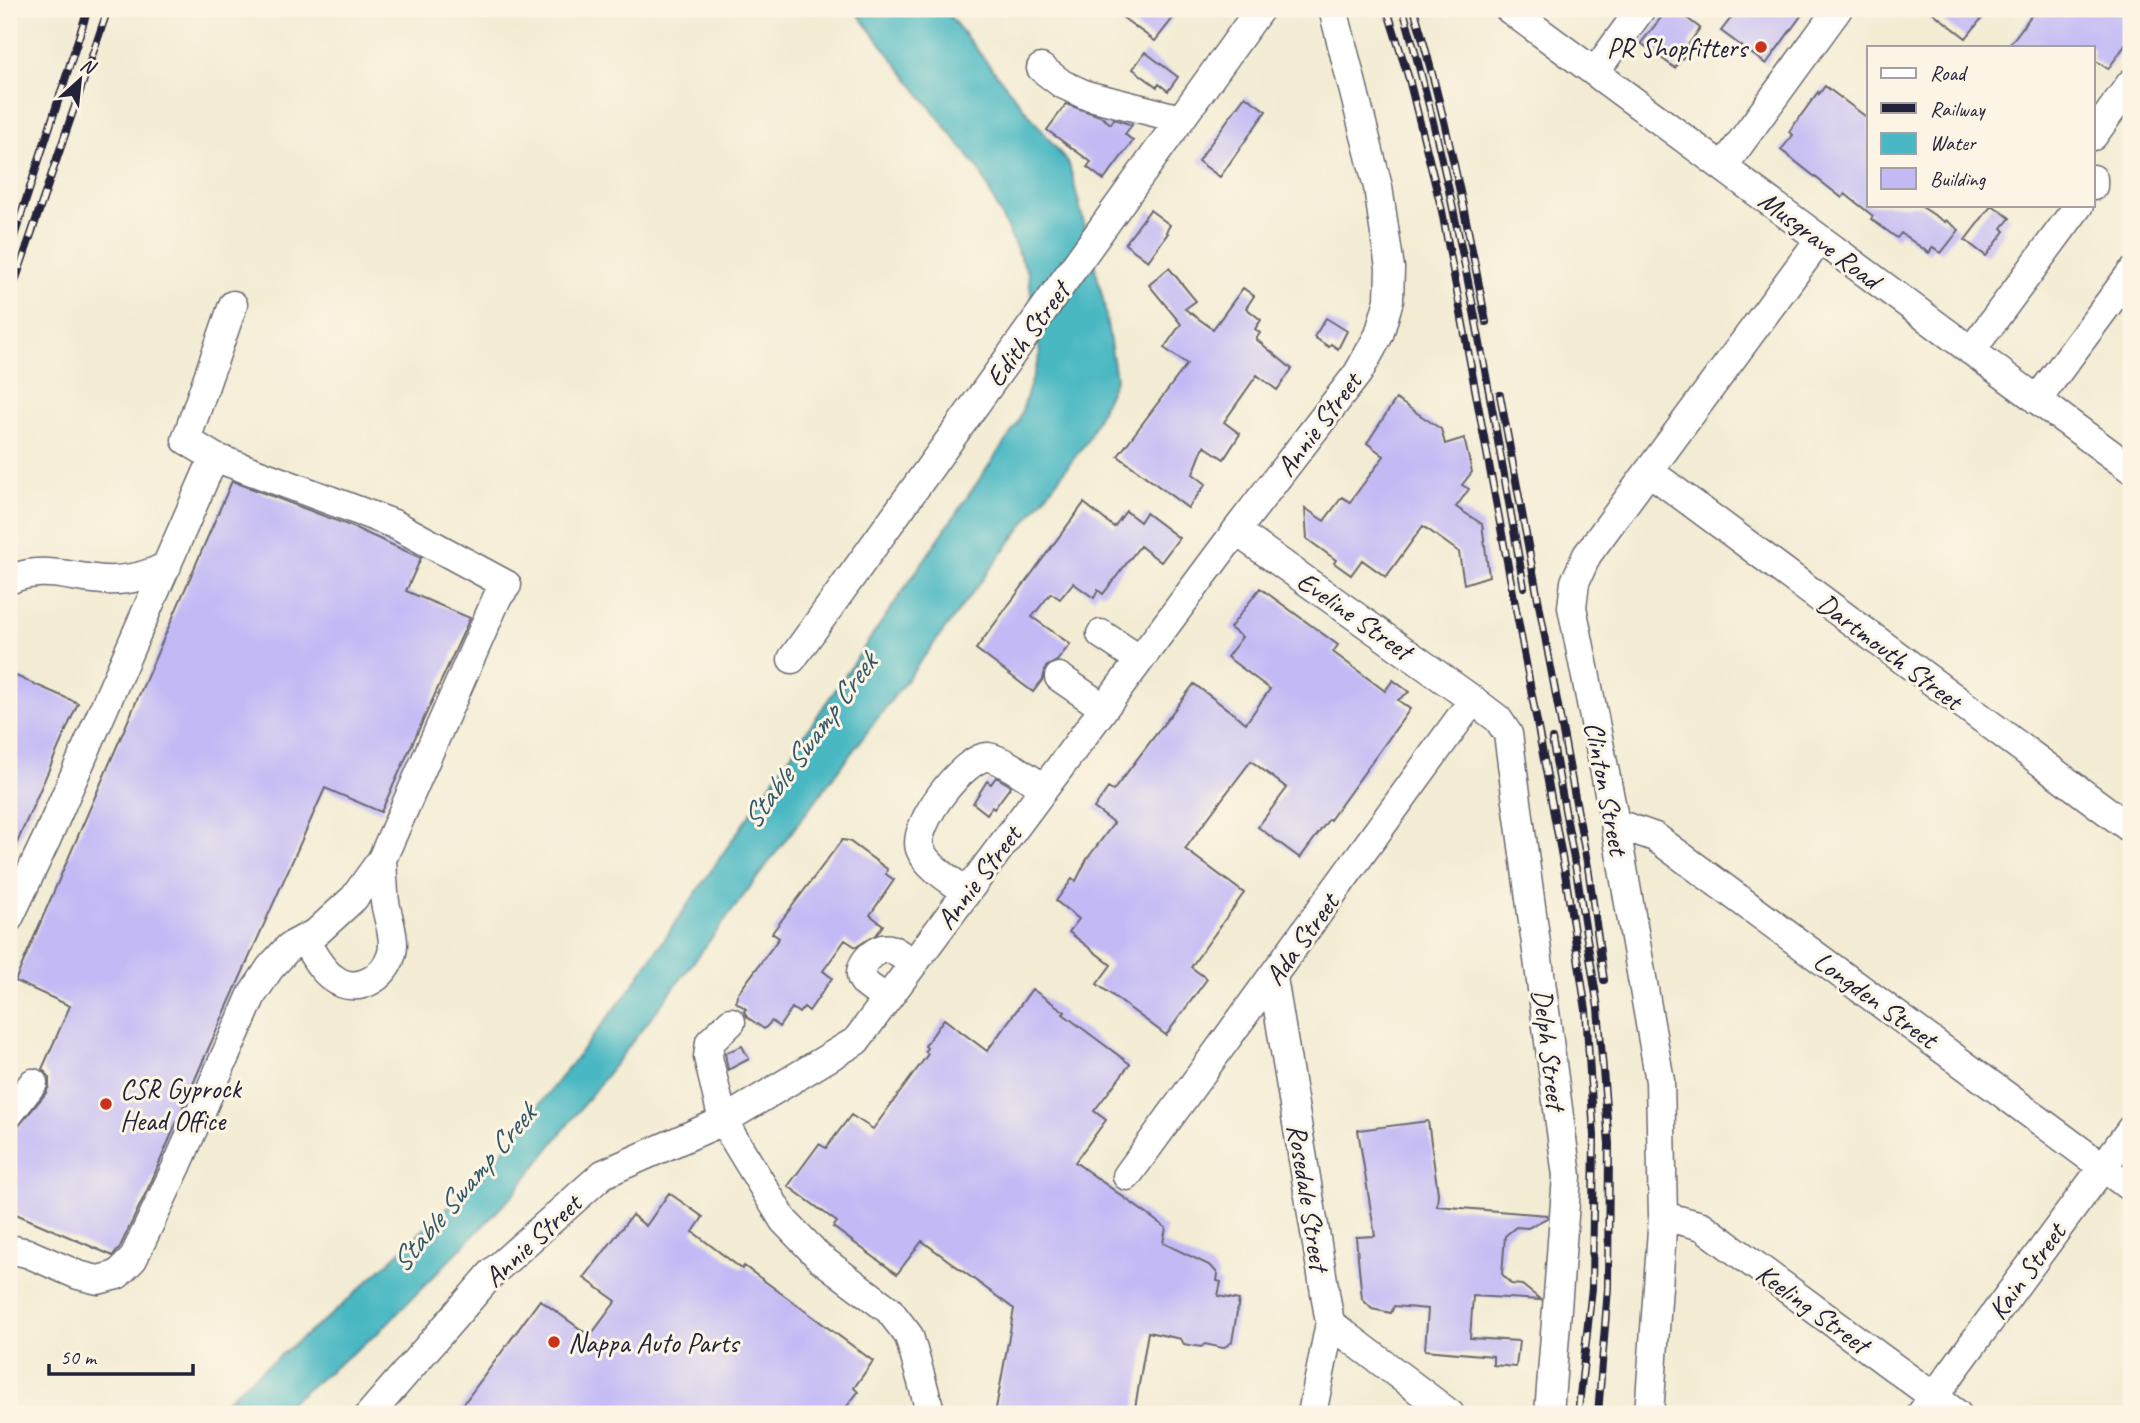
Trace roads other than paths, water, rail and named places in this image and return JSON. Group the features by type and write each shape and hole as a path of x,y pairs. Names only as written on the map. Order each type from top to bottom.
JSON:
{"street":[{"name":"Edith Street","path":"792,659 1260,9"},
{"name":"Annie Street","path":"376,1412 493,1272 603,1174 723,1121 856,1041 1236,531 1358,373 1379,335 1389,300 1390,268 1378,187 1333,9"},
{"name":"Musgrave Road","path":"1509,9 2131,470"},
{"path":"1595,72 1641,9"},
{"path":"1723,167 1838,9"},
{"path":"1041,68 1062,84 1086,95 1181,119"},
{"path":"2094,135 2131,83"},
{"path":"1971,351 2078,206"},
{"name":"Clinton Street","path":"1649,1414 1663,1216 1660,1080 1615,823 1572,607 1575,582 1587,555 1820,239"},
{"path":"2037,400 2131,273"},
{"path":"9,1249 27,1253 78,1275 98,1280 117,1275 133,1259 252,995 270,968 289,947 317,933 354,898 382,859 497,598 506,585 394,524 214,457 186,440 233,305"},
{"path":"9,918 47,838 214,457"},
{"name":"Dartmouth Street","path":"1650,472 2131,829"},
{"name":"Eveline Street","path":"1236,531 1473,700"},
{"path":"9,580 24,573 41,571 107,580 147,576 167,566"},
{"path":"1101,634 1140,660"},
{"path":"1059,677 1104,708"},
{"name":"Ada Street","path":"1128,1176 1473,700"},
{"name":"Delph Street","path":"1473,700 1498,719 1508,734 1567,1176 1549,1414"},
{"path":"967,892 926,860 919,848 919,833 926,816 976,759 989,757 1044,788"},
{"name":"Longden Street","path":"1615,823 1655,837 2131,1188"},
{"path":"304,939 315,958 333,979 351,986 371,982 387,968 393,945 385,901 382,859"},
{"path":"887,999 864,982 862,967 873,954 882,949 891,949 913,964"},
{"name":"Rosedale Street","path":"1273,978 1330,1323 1312,1414"},
{"path":"732,1021 710,1042 708,1057 723,1121 785,1221 820,1258 889,1310 909,1335 931,1414"},
{"path":"9,1114 33,1083"},
{"name":"Kain Street","path":"1927,1406 2131,1129"},
{"name":"Keeling Street","path":"1663,1216 1702,1226 1927,1406 1957,1414"},
{"path":"1330,1323 1450,1414"}],"water":[{"name":"Stable Swamp Creek","path":"854,9 944,9 1069,164 1103,299 1116,378 1087,441 661,1005 512,1196 379,1332 275,1414 213,1414 243,1385 337,1310 485,1173 628,992 1018,423 1040,355 1028,273 980,171"}],"railway":[{"path":"9,252 88,9"},
{"path":"9,299 108,9"},
{"path":"1387,9 1409,79 1442,211 1565,873 1586,1010 1594,1136 1592,1288 1578,1414"},
{"path":"1403,9 1423,80 1456,224 1524,587"},
{"path":"1414,9 1454,165 1486,322"},
{"path":"1500,395 1588,867 1604,980"},
{"path":"1552,739 1598,1008 1609,1144 1608,1288 1598,1414"}],"place":[{"name":"PR Shopfitters","path":"1761,47"},
{"name":"CSR Gyprock Head Office","path":"106,1104"},
{"name":"Nappa Auto Parts","path":"554,1342"}]}
